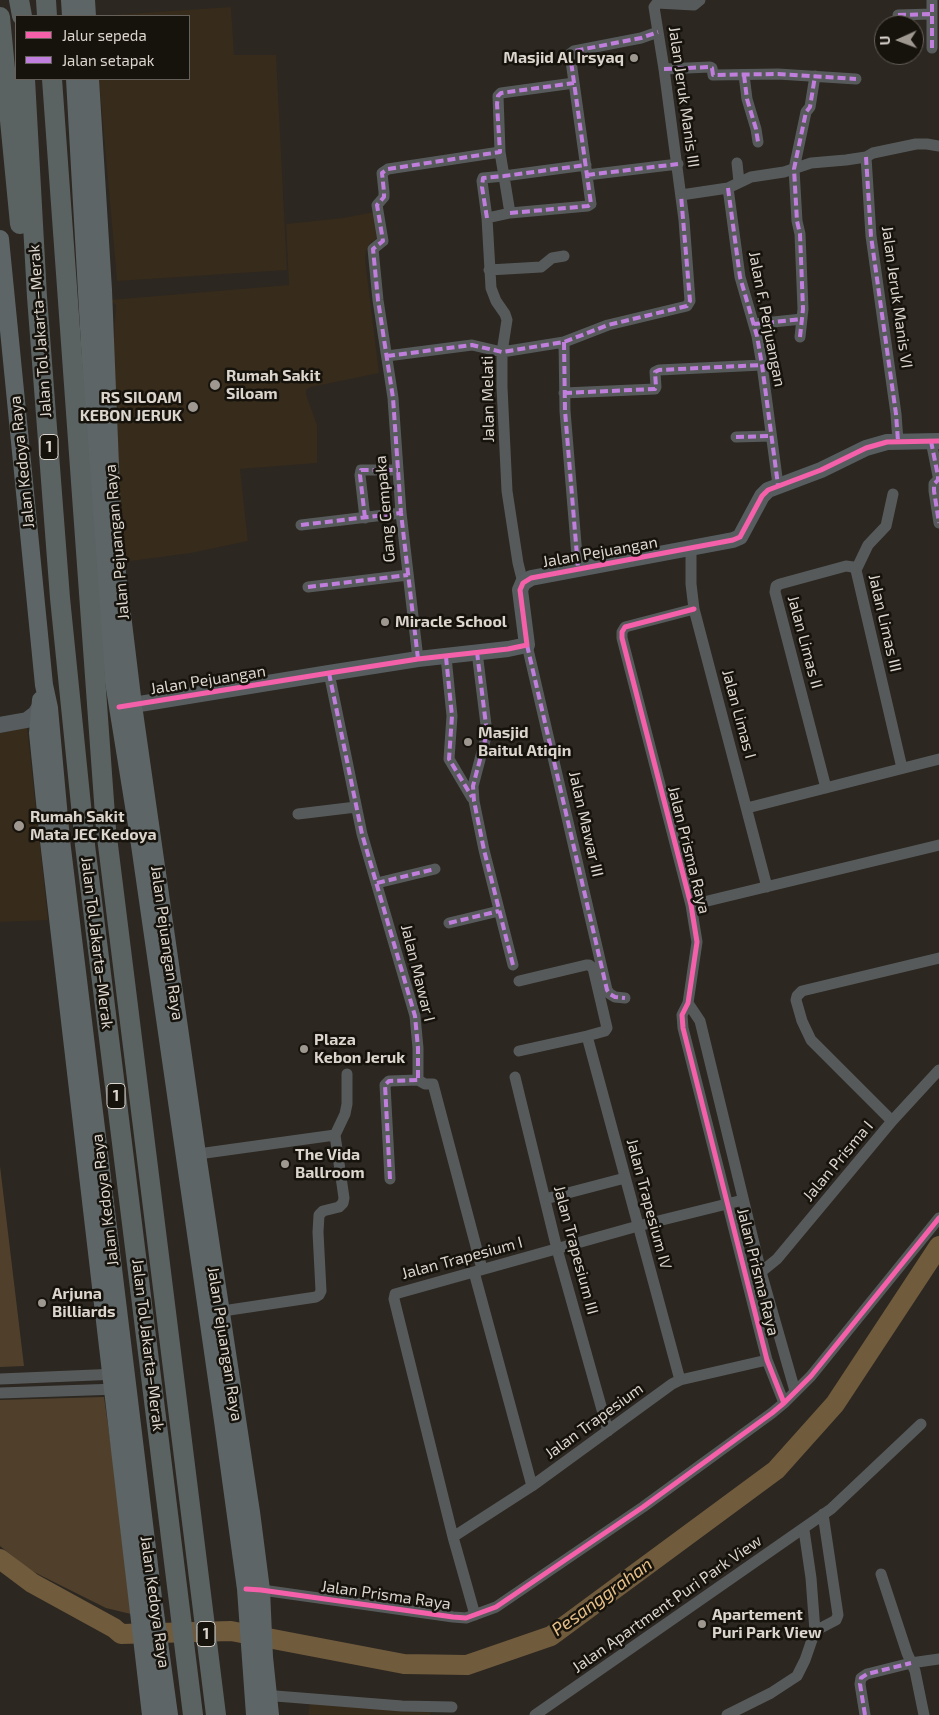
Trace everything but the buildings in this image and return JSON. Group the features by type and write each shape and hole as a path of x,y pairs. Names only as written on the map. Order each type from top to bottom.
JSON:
{"highway":[{"path":"20,0 22,15"},
{"path":"46,0 47,15"},
{"path":"55,0 55,15"},
{"path":"0,17 20,224 37,297"},
{"name":"Jalan Tol Jakarta–Merak","path":"25,80 37,297 60,598 85,845 193,1715"},
{"name":"Jalan Tol Jakarta–Merak","path":"52,80 106,829 216,1715"}],"main road":[{"path":"70,0 71,15"},
{"path":"86,0 87,15"},
{"name":"Jalan Pejuangan Raya","path":"75,80 100,541 114,682 126,706"},
{"name":"Jalan Pejuangan Raya","path":"90,80 103,290 113,540 126,706 214,1313 251,1512 257,1657 261,1694 270,1715"},
{"name":"Jalan Kedoya Raya","path":"0,245 44,685 49,708 61,840 119,1381"},
{"name":"Jalan Kedoya Raya","path":"44,685 39,708 38,731 49,841 155,1670 169,1715"},
{"name":"Jalan Kedoya Raya","path":"151,1715 155,1670"},
{"name":"Jalan Pejuangan Raya","path":"256,1715 261,1694"}],"street":[{"name":"Jalan Jeruk Manis III","path":"564,342 608,326 687,306 690,301 689,272 678,164 655,5 694,4 700,0"},
{"path":"932,0 932,48"},
{"path":"915,15 932,14"},
{"path":"487,218 510,213 588,206 591,204 570,58 572,53 641,38 658,32"},
{"path":"664,69 710,67 712,68 713,76 778,74 856,79"},
{"path":"744,75 747,99 758,142"},
{"path":"800,337 803,309 794,169 806,112 810,107 815,76"},
{"path":"510,213 500,152 498,96 501,93 574,82"},
{"path":"681,194 728,188 751,177 794,169 811,163 866,157 873,153 916,144 939,146"},
{"name":"Gang Cempaka","path":"418,659 401,513 393,398 376,288 373,250 383,241 377,205 384,197 382,175 384,170 500,152"},
{"name":"Jalan Jeruk Manis VI","path":"866,157 872,236 898,441"},
{"path":"737,163 739,182"},
{"path":"504,176 678,164"},
{"name":"Jalan Melati","path":"504,176 483,178 482,181 487,218 491,288 507,320 502,352 507,491 518,564 523,583"},
{"name":"Jalan F. Perjuangan","path":"728,188 740,277 754,324 762,365 778,485"},
{"path":"489,270 541,267 552,258 564,256"},
{"path":"754,324 802,320"},
{"path":"387,356 472,345 502,352 564,342 564,393 578,568"},
{"path":"564,393 655,388 655,372 659,370 762,365"},
{"path":"736,437 771,436"},
{"path":"935,441 938,479 934,484 934,491 939,523"},
{"name":"Jalan Pejuangan","path":"126,706 418,659 527,645 520,597 523,583 537,576 733,540 740,537 762,496 768,490 778,485 821,470 866,448 887,442 935,441"},
{"path":"365,518 361,470 398,470"},
{"name":"Jalan Limas III","path":"894,494 886,526 868,545 856,570 902,768"},
{"path":"301,525 401,513"},
{"name":"Jalan Limas I","path":"690,549 694,609 767,887"},
{"name":"Jalan Limas II","path":"826,788 775,592 776,586 780,584 846,566 853,567 856,570"},
{"path":"308,587 408,575"},
{"name":"Jalan Prisma Raya","path":"253,1589 434,1615 466,1618 476,1615 496,1607 643,1507 772,1413 784,1402 767,1360 683,1028 682,1016 688,1003 697,942 692,905 624,648 622,632 625,627 694,609"},
{"name":"Jalan Mawar III","path":"527,645 608,990 615,997 625,998"},
{"path":"477,652 487,733 473,786 474,801 484,850 513,965"},
{"path":"446,656 452,716 449,759 474,801"},
{"name":"Jalan Mawar I","path":"329,673 362,834 415,1016 418,1080"},
{"path":"0,725 27,720 39,708"},
{"path":"0,734 25,728 38,731"},
{"path":"747,808 939,759"},
{"path":"298,814 356,807"},
{"path":"692,905 939,845"},
{"path":"377,883 435,869"},
{"path":"450,923 500,911"},
{"path":"892,1122 811,1040 802,1021 796,1000 797,996 802,991 939,958"},
{"path":"519,980 586,964 593,968 607,1028 605,1031 587,1036 520,1051"},
{"name":"Jalan Prisma Raya","path":"688,1003 700,1021 761,1272 795,1391"},
{"name":"Jalan Trapesium IV","path":"587,1036 680,1380"},
{"name":"Jalan Prisma I","path":"761,1272 777,1259 892,1122 939,1070"},
{"path":"214,1313 319,1295 321,1291 319,1215 323,1211 339,1206 343,1203 344,1198 335,1135 345,1114 347,1104 347,1074"},
{"name":"Jalan Trapesium III","path":"515,1077 557,1249 608,1431"},
{"path":"390,1179 385,1085 389,1081 418,1080 425,1084 433,1084 532,1486"},
{"path":"190,1155 335,1135"},
{"path":"545,1199 625,1178"},
{"name":"Jalan Trapesium I","path":"476,1615 453,1538 394,1299 395,1294 638,1226 743,1200"},
{"path":"784,1402 811,1376 939,1218"},
{"name":"Jalan Trapesium","path":"453,1538 532,1486 680,1380 767,1360"},
{"path":"0,1379 119,1381"},
{"path":"0,1393 119,1381"},
{"name":"Jalan Apartment Puri Park View","path":"535,1715 550,1711 804,1530 831,1509 922,1424"},
{"path":"815,1631 836,1620 838,1615 823,1514"},
{"path":"727,1715 771,1693 797,1676 805,1660 815,1631 811,1578 804,1530"},
{"path":"880,1574 916,1676 924,1715"},
{"path":"864,1715 861,1678 868,1674 911,1664 939,1660"},
{"path":"261,1694 402,1706 452,1708"}],"shaded area":[{"path":"231,7 234,55 276,55 287,270 117,281 99,80 190,80 190,15 113,15"},
{"name":"Rumah Sakit Siloam","path":"379,211 381,236 370,243 365,259 379,373 311,387 306,390 317,425 317,463 240,469 248,541 191,553 123,562 112,372 116,305 109,300 289,285 286,224 343,218"},
{"name":"Rumah Sakit Mata JEC Kedoya","path":"27,727 48,920 0,922 0,733"},
{"path":"0,1166 24,1366 0,1367"},
{"path":"104,1397 135,1615 106,1608 30,1570 0,1546 0,1400"},
{"path":"310,1701 431,1712 430,1715 308,1715"}],"waterway":[{"name":"Pesanggrahan","path":"0,1559 32,1583 114,1628 121,1634 231,1631 404,1664 467,1665 551,1636 776,1470 835,1404 939,1246"}],"marked path":[{"path":"932,0 932,48"},
{"path":"898,15 932,14"},
{"path":"510,213 588,206 591,204 570,54 574,51 641,38 658,32"},
{"path":"664,69 710,67 712,68 713,75 778,74 856,79"},
{"path":"744,75 747,99 758,142"},
{"path":"800,337 803,309 800,234 797,221 794,169 806,112 810,107 815,76"},
{"path":"418,659 401,513 393,398 378,300 373,249 383,241 377,205 384,197 382,173 388,169 500,152 497,104 498,96 501,93 574,83"},
{"path":"866,157 871,236 896,414 898,441"},
{"path":"587,175 678,164"},
{"path":"487,218 482,187 483,178 586,165"},
{"path":"728,188 740,277 757,336 762,365 778,485"},
{"path":"387,356 472,345 502,352 564,342 608,325 687,306 690,301 681,195"},
{"path":"754,324 802,319"},
{"path":"564,342 565,411 578,568"},
{"path":"564,393 655,389 655,372 659,370 762,365"},
{"path":"736,437 771,436"},
{"path":"931,441 938,476 938,480 934,484 934,491 939,523"},
{"path":"365,518 361,470 398,470"},
{"path":"301,525 401,513"},
{"path":"308,587 408,575"},
{"path":"527,645 607,990 615,997 625,998"},
{"path":"477,652 487,733 473,786 474,801 484,850 513,965"},
{"path":"446,657 452,716 449,759 472,797"},
{"path":"329,673 362,834 415,1016 418,1080"},
{"path":"377,883 435,869"},
{"path":"449,923 499,911"},
{"path":"390,1179 385,1085 389,1081 418,1080"},
{"path":"865,1715 860,1684 861,1678 867,1674 911,1663"}],"cycle path":[{"path":"119,707 418,659 508,649 527,645 520,590 523,583 531,578 733,540 740,537 762,496 768,490 821,470 866,448 887,442 939,441"},
{"path":"694,609 625,627 622,632 622,638 691,905 697,942 688,1003 682,1015 683,1028 767,1360 784,1403"},
{"path":"246,1589 466,1618 496,1607 643,1507 784,1403 811,1376 939,1218"}],"place":[{"name":"Masjid Al Irsyaq","path":"634,58"},
{"name":"Rumah Sakit Siloam","path":"215,385"},
{"name":"RS SILOAM KEBON JERUK","path":"193,407"},
{"name":"Miracle School","path":"385,622"},
{"name":"Masjid Baitul Atiqin","path":"468,742"},
{"name":"Rumah Sakit Mata JEC Kedoya","path":"19,826"},
{"name":"Plaza Kebon Jeruk","path":"304,1049"},
{"name":"The Vida Ballroom","path":"285,1164"},
{"name":"Arjuna Billiards","path":"42,1303"},
{"name":"Apartement Puri Park View","path":"702,1624"}]}
